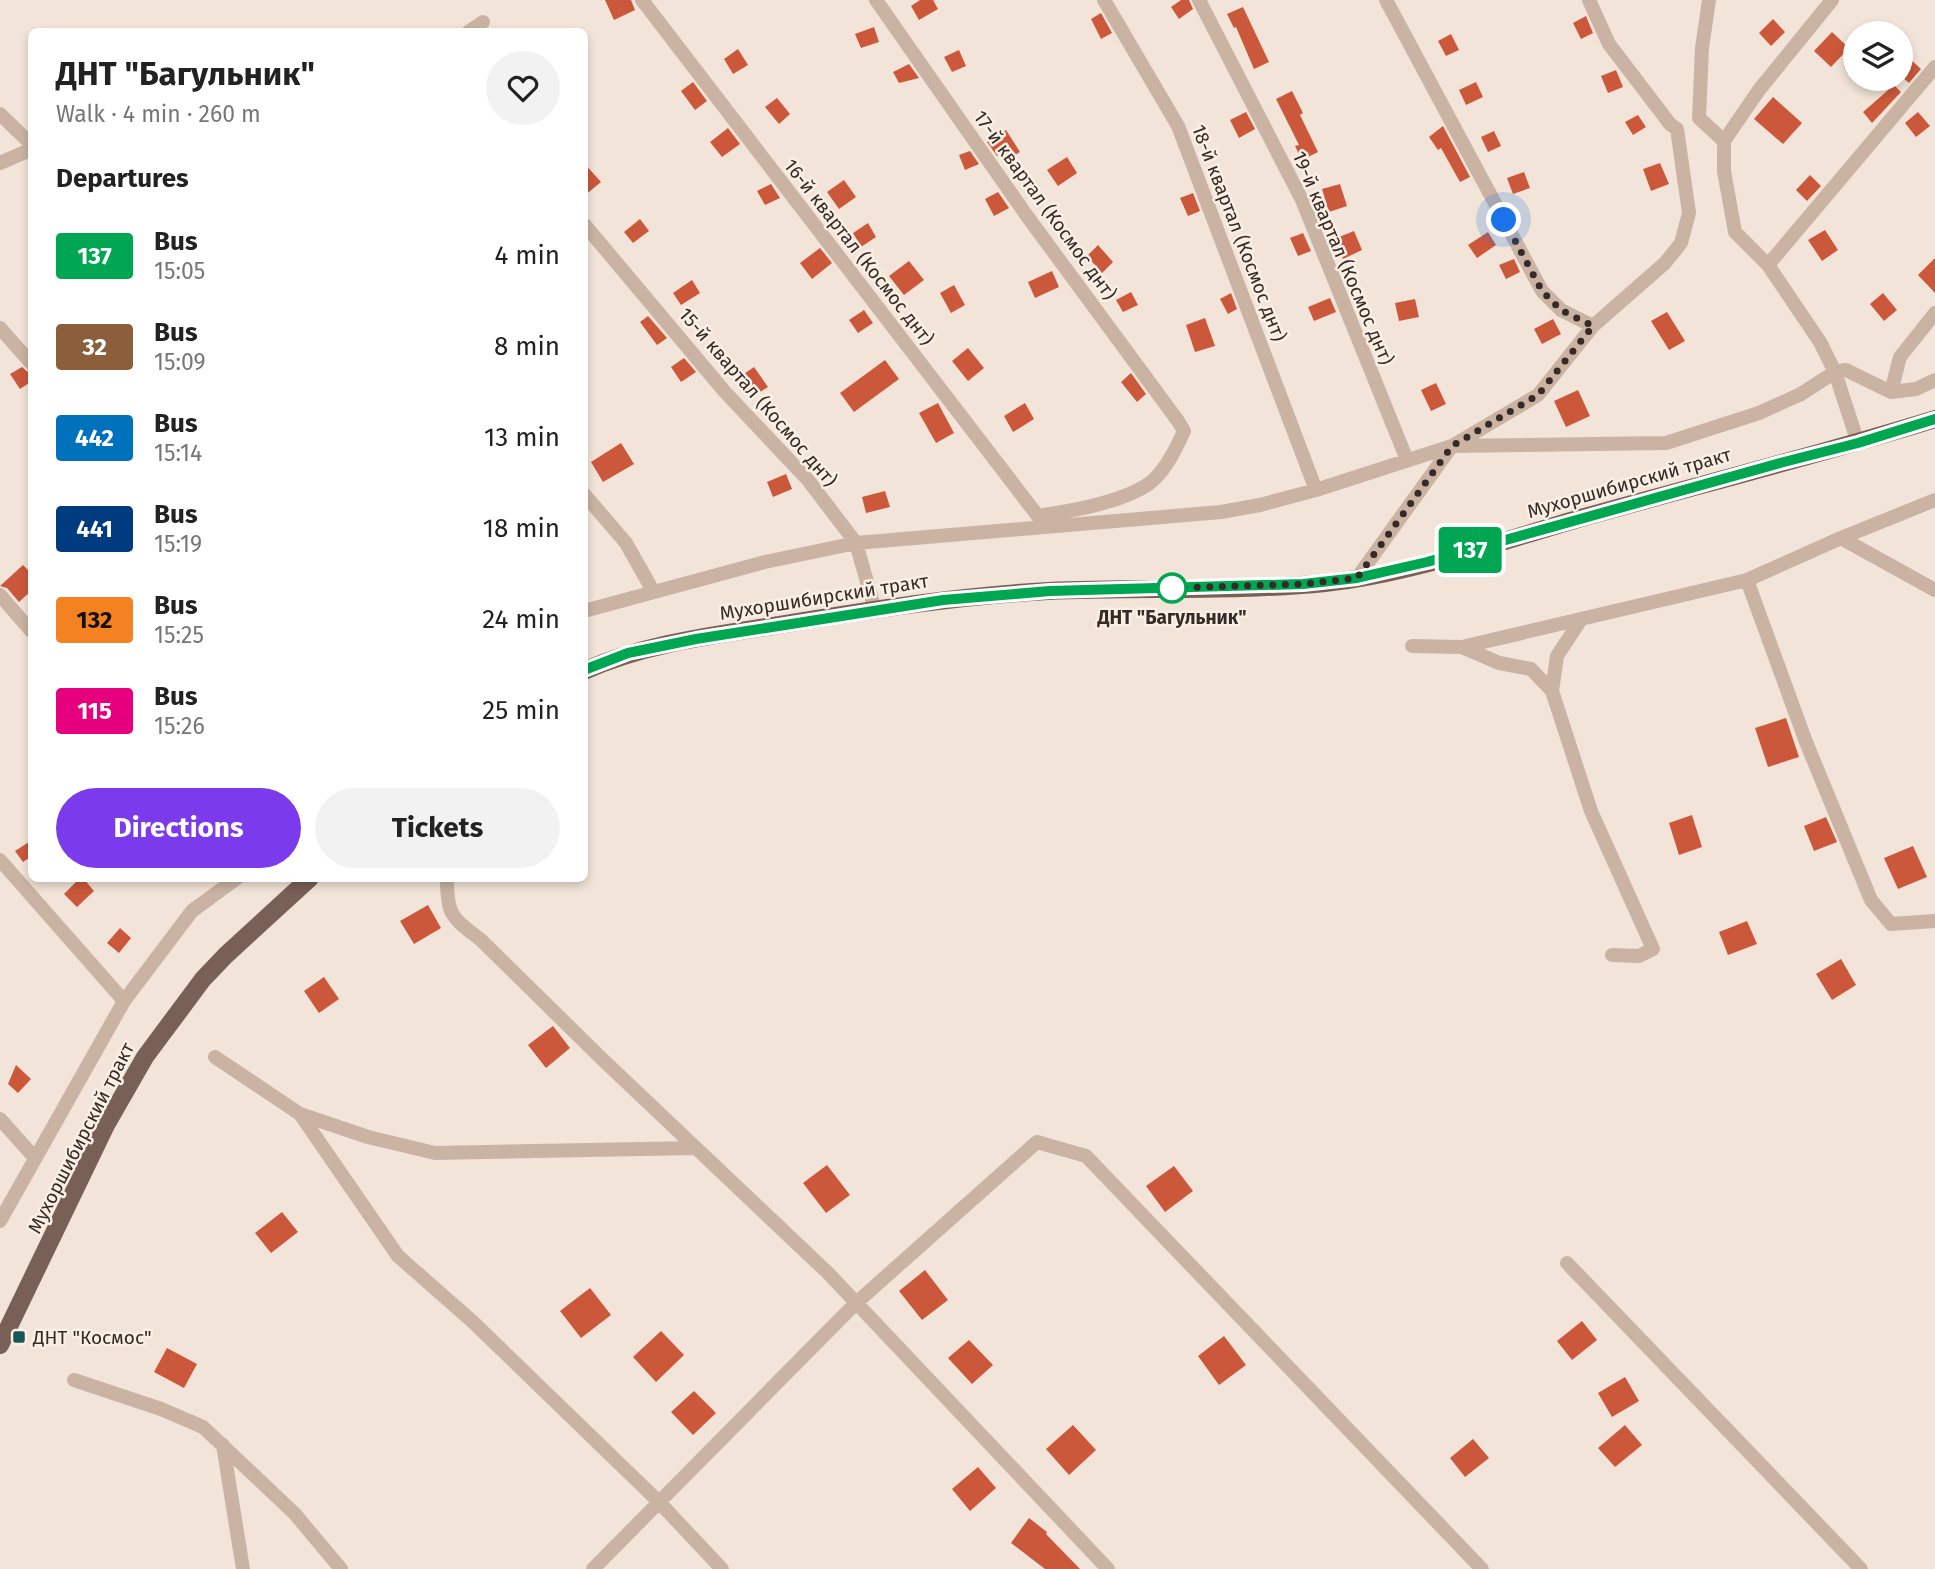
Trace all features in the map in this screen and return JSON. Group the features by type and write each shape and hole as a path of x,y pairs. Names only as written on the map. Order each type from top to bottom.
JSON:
{"main road":[{"name":"Мухоршибирский тракт","path":"588,669 628,653 660,646 875,610 991,595 1303,584 1357,578 1427,562 1858,443 1935,419"},
{"name":"Мухоршибирский тракт","path":"0,1345 106,1125 145,1057 203,979 306,882"}],"street":[{"name":"16-й квартал (Космос днт)","path":"642,0 1042,522"},
{"name":"17-й квартал (Космос днт)","path":"876,0 1027,216 1184,431 1165,465 1148,484 1115,499 1042,522"},
{"name":"18-й квартал (Космос днт)","path":"1104,0 1178,126 1316,490"},
{"name":"19-й квартал (Космос днт)","path":"1199,0 1302,201 1407,460"},
{"path":"1386,0 1542,291 1561,310 1593,326"},
{"path":"588,610 765,562 856,543 1042,522 1221,512 1261,505 1452,446 1538,395 1593,326 1665,263 1681,243 1689,213 1677,129 1670,124 1609,44 1589,0"},
{"path":"1709,0 1702,48 1699,118 1724,141"},
{"path":"1832,0 1759,90 1724,141 1724,172 1735,232 1768,265 1820,342 1835,372 1858,443"},
{"path":"474,28 483,22"},
{"path":"1768,265 1935,67"},
{"path":"0,114 28,143"},
{"path":"1677,129 1699,118"},
{"path":"0,163 28,149"},
{"name":"15-й квартал (Космос днт)","path":"588,229 725,392 807,480 856,543 875,610"},
{"path":"1891,392 1900,358 1935,313"},
{"path":"0,328 28,360"},
{"path":"1452,446 1666,443 1759,413 1801,394 1835,372 1846,370 1891,392 1916,389 1935,380"},
{"path":"1357,578 1452,446"},
{"path":"588,499 626,543 653,591"},
{"path":"1412,646 1462,647 1748,580 1935,500"},
{"path":"1841,538 1935,590"},
{"path":"1748,580 1806,742 1871,900 1891,924 1935,920"},
{"path":"0,595 28,627"},
{"path":"1552,691 1557,656 1580,621"},
{"path":"1462,647 1499,663 1531,669 1552,691 1591,811 1653,949 1639,956 1612,955"},
{"path":"0,860 124,1001"},
{"path":"0,1221 124,1001 192,911 232,882"},
{"path":"447,882 447,906 459,923 481,940 828,1273 1108,1569"},
{"path":"215,1057 300,1114 368,1137 435,1153 695,1148"},
{"path":"300,1114 398,1256 473,1322 659,1502 722,1569"},
{"path":"0,1119 36,1158"},
{"path":"593,1569 856,1303 1037,1142 1086,1156 1482,1569"},
{"path":"1567,1263 1861,1569"},
{"path":"74,1380 161,1409 203,1427 295,1514 341,1569"},
{"path":"223,1445 243,1569"}],"building":[{"path":"605,0 631,0 635,10 614,20"},
{"path":"920,0 933,0 938,9 919,20 911,6"},
{"path":"1181,0 1189,0 1193,9 1179,19 1171,7"},
{"path":"1243,7 1269,62 1254,69 1236,27 1234,28 1227,14"},
{"path":"1101,13 1112,33 1101,39 1091,19"},
{"path":"1586,16 1593,33 1581,39 1573,23"},
{"path":"1773,19 1785,32 1771,46 1759,33"},
{"path":"874,27 879,42 861,48 855,34"},
{"path":"1832,32 1843,42 1843,54 1831,67 1814,51"},
{"path":"1451,34 1459,50 1446,56 1438,41"},
{"path":"738,49 748,65 733,74 724,59"},
{"path":"959,50 966,66 952,72 944,57"},
{"path":"1913,62 1921,69 1913,78"},
{"path":"909,64 919,78 899,83 893,72"},
{"path":"1616,70 1623,87 1608,93 1601,76"},
{"path":"693,82 707,101 695,110 681,91"},
{"path":"1476,82 1483,97 1466,105 1459,90"},
{"path":"1292,91 1318,152 1302,160 1295,146 1299,145 1276,99"},
{"path":"1887,91 1901,92 1872,123 1863,112"},
{"path":"1773,97 1802,123 1783,144 1754,119"},
{"path":"777,98 790,114 779,124 765,107"},
{"path":"1246,112 1255,129 1239,138 1230,120"},
{"path":"1918,112 1930,126 1916,137 1905,123"},
{"path":"1638,115 1646,127 1633,135 1625,122"},
{"path":"1443,126 1470,177 1460,182 1441,148 1438,150 1429,137"},
{"path":"728,128 740,144 722,157 710,142"},
{"path":"1006,130 1020,152 1008,159 1003,152 997,156 987,142"},
{"path":"1494,131 1501,146 1488,152 1481,137"},
{"path":"970,151 979,164 965,170 959,155"},
{"path":"1067,157 1077,173 1058,186 1047,170"},
{"path":"1660,163 1669,184 1651,191 1643,169"},
{"path":"588,167 601,182 588,193"},
{"path":"1524,172 1530,188 1513,194 1507,178"},
{"path":"1810,175 1821,186 1807,201 1796,190"},
{"path":"844,180 856,197 839,209 827,192"},
{"path":"771,184 780,198 765,205 757,191"},
{"path":"1340,184 1347,206 1329,212 1322,189"},
{"path":"998,192 1009,208 994,216 985,199"},
{"path":"1193,193 1200,211 1188,216 1180,198"},
{"path":"640,219 649,231 633,243 624,232"},
{"path":"868,223 876,237 861,247 853,233"},
{"path":"1825,230 1838,250 1822,261 1808,240"},
{"path":"1354,231 1362,250 1343,259 1334,239"},
{"path":"1488,232 1496,245 1477,258 1468,245"},
{"path":"1303,233 1311,251 1298,256 1290,238"},
{"path":"1098,245 1113,262 1102,273 1087,256"},
{"path":"820,248 832,263 812,279 800,263"},
{"path":"1935,258 1935,293 1918,275"},
{"path":"1514,259 1520,272 1506,279 1499,265"},
{"path":"909,261 924,280 904,295 889,276"},
{"path":"1052,271 1059,287 1035,298 1028,282"},
{"path":"692,280 700,293 681,305 673,293"},
{"path":"954,285 965,305 951,313 940,293"},
{"path":"1131,292 1138,305 1123,312 1116,300"},
{"path":"1231,293 1237,309 1228,314 1220,299"},
{"path":"1883,293 1897,310 1884,321 1870,304"},
{"path":"1330,298 1336,312 1314,321 1308,307"},
{"path":"1415,299 1419,317 1399,321 1395,303"},
{"path":"864,310 873,323 858,333 849,320"},
{"path":"1667,312 1685,341 1669,350 1651,321"},
{"path":"648,316 667,338 657,345 640,322"},
{"path":"1205,318 1215,346 1195,352 1186,325"},
{"path":"1553,319 1561,334 1542,344 1534,329"},
{"path":"968,348 984,368 968,381 952,361"},
{"path":"684,358 696,372 681,382 671,367"},
{"path":"885,360 899,379 854,412 840,393"},
{"path":"22,367 28,372 28,384 20,389 10,374"},
{"path":"754,367 768,387 754,396 741,376"},
{"path":"1131,373 1146,394 1137,402 1121,382"},
{"path":"1436,383 1446,404 1431,411 1421,390"},
{"path":"1578,390 1590,416 1566,427 1554,401"},
{"path":"938,403 954,433 936,443 919,413"},
{"path":"1025,403 1034,419 1013,432 1004,416"},
{"path":"621,443 634,464 603,482 591,462"},
{"path":"786,474 792,489 773,497 767,482"},
{"path":"885,491 890,507 866,513 862,497"},
{"path":"23,565 28,570 28,594 19,602 7,588 0,586"},
{"path":"1786,718 1799,757 1768,767 1755,728"},
{"path":"1692,815 1702,847 1679,855 1669,823"},
{"path":"1826,817 1837,842 1814,851 1804,826"},
{"path":"28,843 28,859 23,862 15,851"},
{"path":"1913,846 1927,877 1898,889 1884,858"},
{"path":"76,882 86,882 94,891 77,907 64,894"},
{"path":"428,905 441,928 414,944 400,921"},
{"path":"1747,921 1757,944 1728,955 1719,932"},
{"path":"120,928 131,938 119,953 107,943"},
{"path":"1841,959 1856,985 1832,1000 1816,974"},
{"path":"324,977 339,999 319,1013 304,991"},
{"path":"553,1026 570,1048 546,1068 528,1045"},
{"path":"16,1065 31,1079 18,1093 8,1084"},
{"path":"827,1165 850,1195 826,1213 803,1183"},
{"path":"1174,1166 1193,1191 1165,1212 1146,1186"},
{"path":"282,1212 298,1232 271,1253 255,1233"},
{"path":"925,1270 948,1300 922,1320 899,1291"},
{"path":"590,1288 611,1315 581,1338 560,1311"},
{"path":"1582,1321 1597,1340 1572,1360 1557,1341"},
{"path":"661,1331 684,1355 656,1382 633,1357"},
{"path":"1224,1336 1246,1365 1219,1385 1198,1356"},
{"path":"969,1340 993,1365 972,1384 948,1358"},
{"path":"167,1348 197,1364 184,1388 154,1372"},
{"path":"1625,1377 1639,1401 1612,1417 1598,1393"},
{"path":"694,1391 716,1413 693,1435 671,1412"},
{"path":"1073,1425 1096,1450 1069,1475 1046,1449"},
{"path":"1625,1425 1642,1445 1615,1467 1598,1448"},
{"path":"1473,1439 1489,1458 1465,1477 1450,1458"},
{"path":"978,1467 996,1488 970,1511 952,1489"},
{"path":"1029,1518 1047,1532 1080,1569 1045,1569 1011,1543"}],"bus line":[{"name":"137","path":"588,668 628,653 660,646 896,605 1050,591 1266,586 1357,578 1427,562 1858,443 1935,419"}],"place":[{"name":"ДНТ \"Багульник\"","path":"1172,588"},
{"name":"ДНТ \"Космос\"","path":"19,1337"}],"route":[{"path":"1172,588 1303,584 1357,578 1452,446 1538,395 1593,326 1561,310 1542,291 1504,220"}]}
